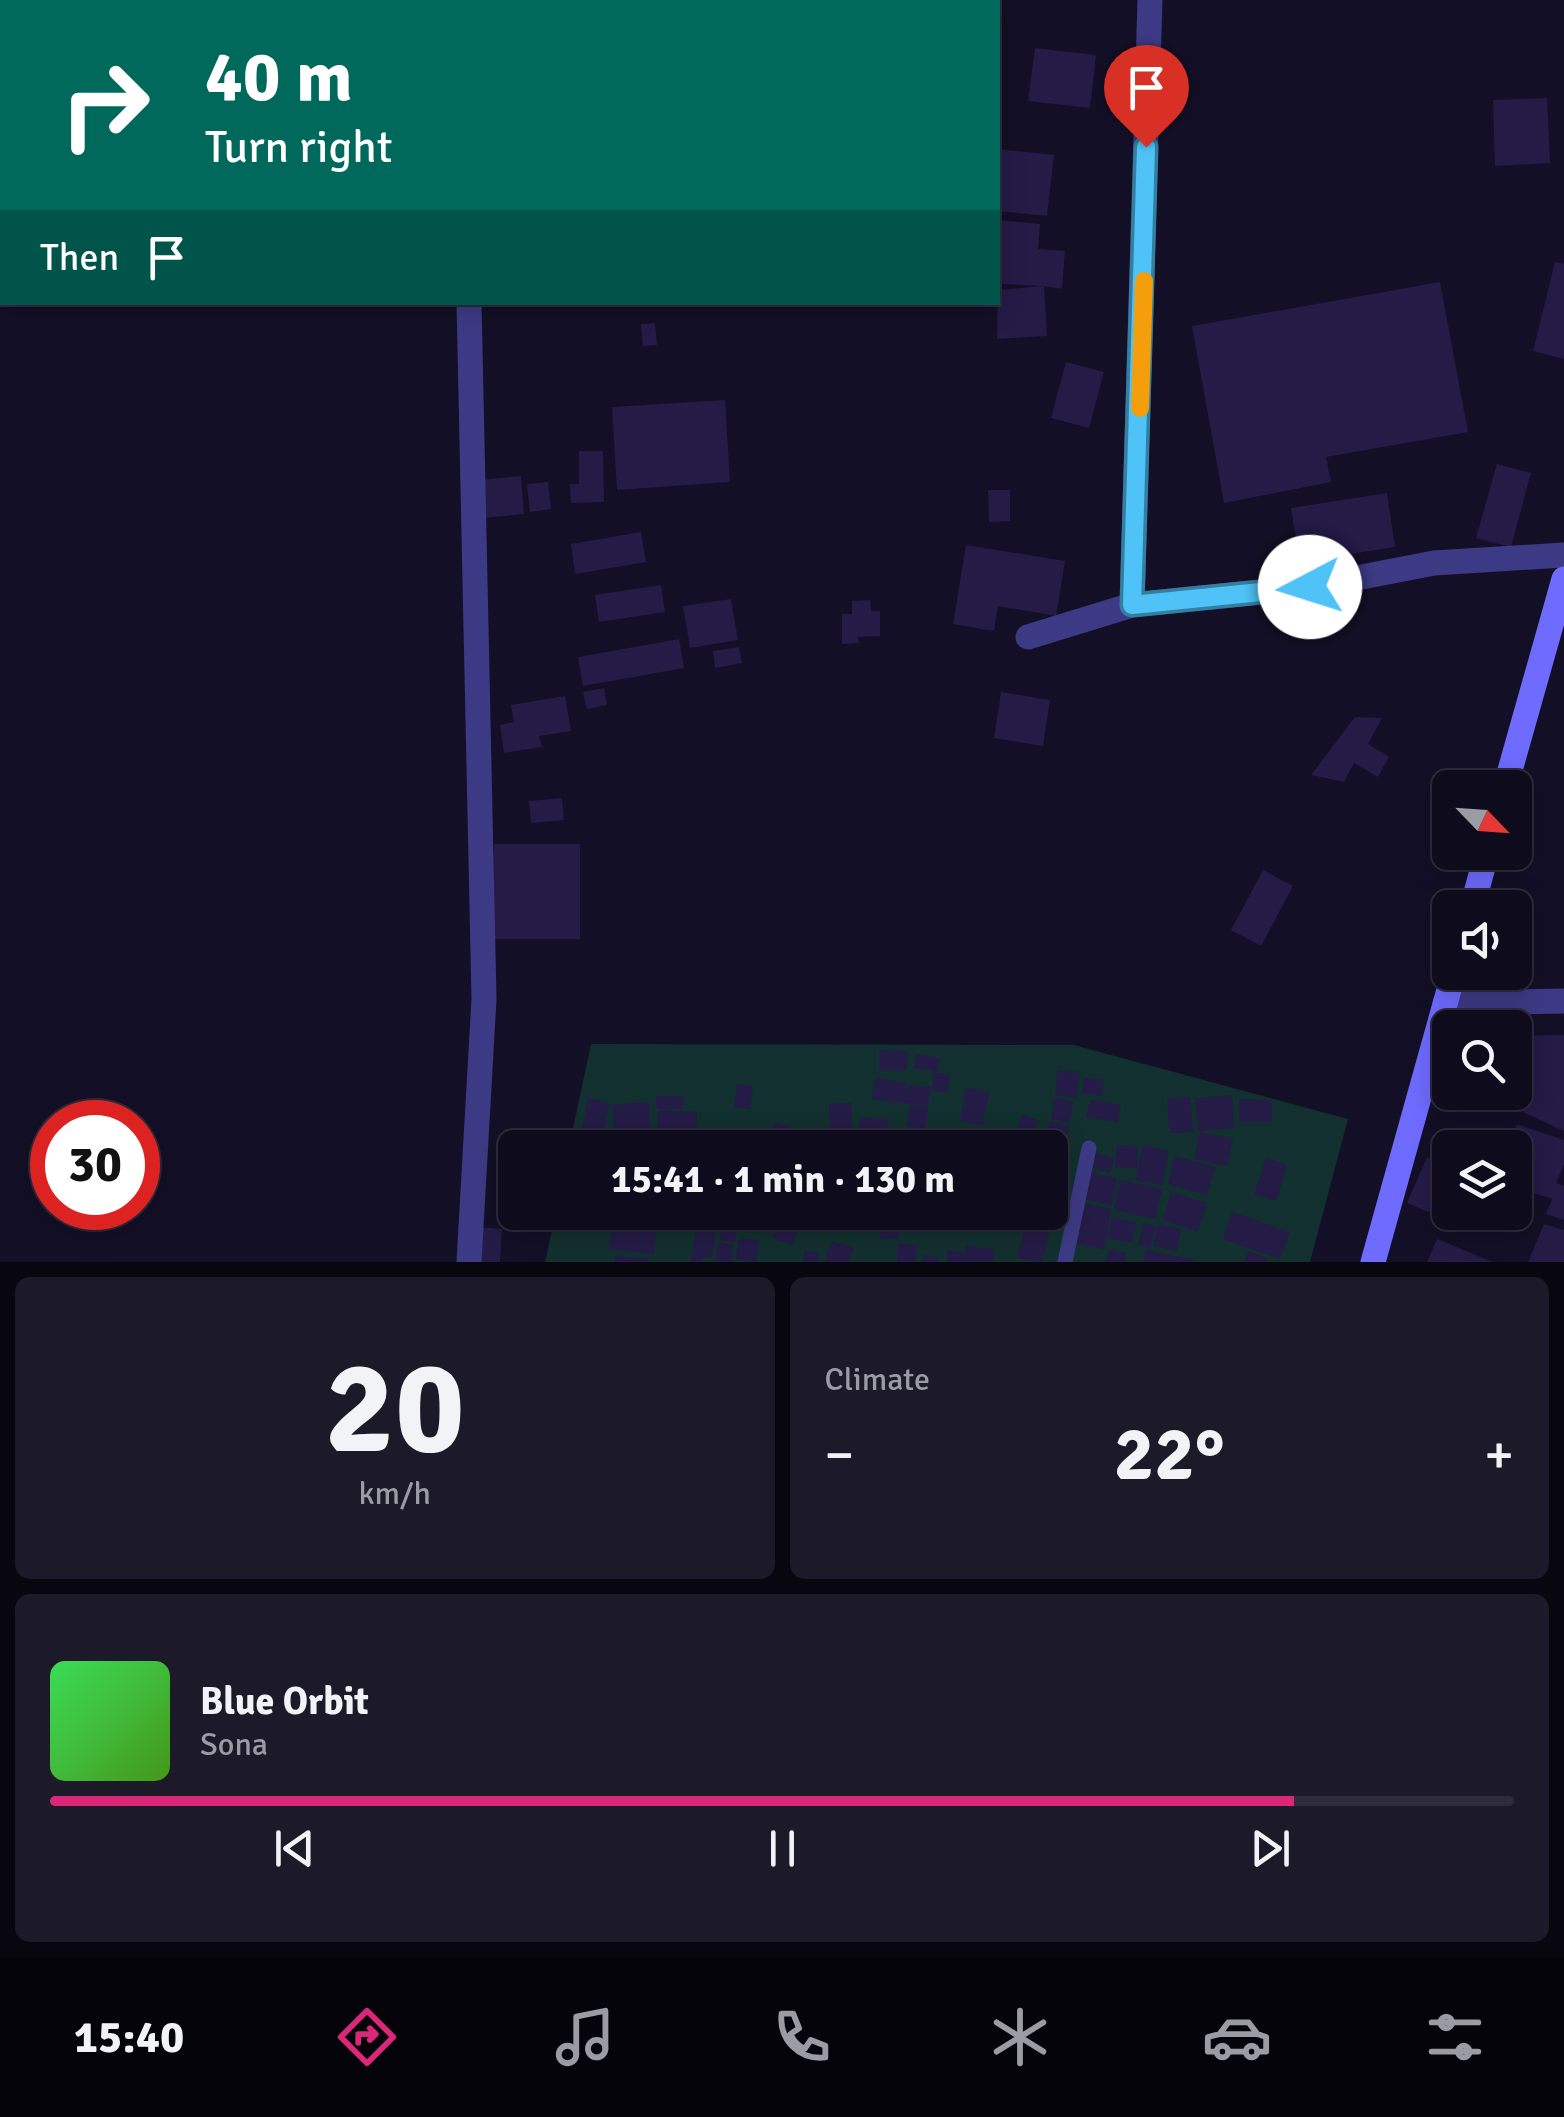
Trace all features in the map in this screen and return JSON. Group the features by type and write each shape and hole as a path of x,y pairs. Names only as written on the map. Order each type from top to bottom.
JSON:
{"street":[{"path":"1132,605 1150,0"},
{"path":"468,1262 484,999 470,305"},
{"path":"1028,637 1132,605 1310,587 1434,563 1564,555"},
{"path":"1511,770 1564,578"},
{"path":"1373,1262 1449,990"},
{"path":"1445,1002 1564,1002"}],"lane":[{"path":"1065,1262 1089,1148"}],"green space":[{"path":"591,1044 1074,1045 1348,1119 1310,1262 545,1262 552,1230 1068,1230 1068,1130 573,1130"}],"building":[{"path":"1035,48 1096,55 1090,108 1028,101"},
{"path":"1547,98 1550,163 1495,166 1493,100"},
{"path":"1000,149 1054,155 1047,216 1000,211"},
{"path":"1000,220 1040,224 1038,249 1065,251 1062,289 1000,284"},
{"path":"1555,262 1564,264 1564,359 1533,351"},
{"path":"1440,282 1468,432 1326,457 1331,482 1224,503 1192,326"},
{"path":"1044,286 1047,336 997,339 1000,290"},
{"path":"655,323 657,345 643,346 641,324"},
{"path":"1066,362 1104,372 1089,428 1051,418"},
{"path":"725,400 730,482 617,490 612,407"},
{"path":"579,451 603,451 604,502 571,503 570,484 579,484"},
{"path":"1497,464 1531,473 1511,547 1476,538"},
{"path":"521,476 524,514 484,518 480,480"},
{"path":"548,482 551,509 530,512 527,484"},
{"path":"988,490 1010,490 1010,521 989,522"},
{"path":"1387,493 1395,547 1300,562 1291,508"},
{"path":"641,532 646,562 575,574 571,544"},
{"path":"966,545 1065,561 1056,616 998,606 994,631 953,624"},
{"path":"661,585 665,612 599,622 595,595"},
{"path":"731,599 738,640 690,648 683,606"},
{"path":"870,600 871,611 880,611 880,636 858,637 859,643 842,644 842,614 852,614 852,601"},
{"path":"679,639 684,668 583,686 578,657"},
{"path":"739,647 742,663 715,668 713,651"},
{"path":"604,688 607,705 587,709 583,692"},
{"path":"1001,692 1050,700 1043,746 994,738"},
{"path":"565,696 571,731 539,736 542,747 504,753 500,725 514,722 511,705"},
{"path":"1355,717 1382,718 1368,744 1389,757 1378,777 1354,763 1344,782 1311,775"},
{"path":"562,798 564,820 531,823 529,801"},
{"path":"494,844 580,844 580,939 493,939"},
{"path":"1263,870 1293,886 1261,946 1231,930"},
{"path":"1564,1035 1564,1131 1519,1110 1532,1110 1532,1036"},
{"path":"879,1050 908,1051 907,1070 879,1070"},
{"path":"916,1054 940,1058 937,1073 950,1074 948,1092 932,1091 934,1071 914,1068"},
{"path":"1058,1070 1079,1072 1077,1098 1055,1095"},
{"path":"1084,1077 1103,1080 1102,1096 1082,1093"},
{"path":"875,1078 906,1082 904,1096 907,1085 931,1087 928,1105 872,1100"},
{"path":"737,1084 753,1086 750,1109 734,1107"},
{"path":"966,1088 989,1092 983,1125 960,1121"},
{"path":"1232,1095 1234,1128 1198,1131 1195,1098"},
{"path":"656,1096 683,1096 683,1109 656,1109"},
{"path":"1190,1097 1193,1132 1170,1133 1167,1099"},
{"path":"588,1098 610,1103 604,1130 582,1130"},
{"path":"1055,1098 1073,1102 1069,1123 1051,1119"},
{"path":"1239,1099 1272,1100 1272,1122 1239,1122"},
{"path":"1090,1100 1121,1105 1118,1122 1086,1117"},
{"path":"649,1102 651,1130 614,1130 612,1105"},
{"path":"851,1103 852,1130 830,1130 829,1104"},
{"path":"910,1104 928,1106 925,1129 907,1126"},
{"path":"658,1110 697,1112 696,1130 657,1130"},
{"path":"1022,1114 1038,1120 1034,1130 1018,1126"},
{"path":"860,1117 888,1119 887,1130 859,1130"},
{"path":"1050,1121 1070,1127 1068,1132 1047,1130"},
{"path":"774,1122 792,1127 791,1130 772,1130"},
{"path":"1517,1124 1564,1140 1564,1164 1556,1183 1564,1186 1564,1220 1546,1214 1552,1199 1532,1193 1532,1130 1515,1130"},
{"path":"1200,1132 1233,1139 1227,1166 1194,1159"},
{"path":"1117,1145 1138,1146 1137,1168 1115,1167"},
{"path":"1143,1145 1169,1150 1162,1185 1136,1180"},
{"path":"1092,1152 1114,1158 1110,1173 1088,1166"},
{"path":"1175,1156 1215,1167 1207,1195 1168,1184"},
{"path":"1427,1157 1432,1159 1432,1214 1407,1203"},
{"path":"1266,1158 1287,1165 1276,1201 1254,1195"},
{"path":"1085,1172 1117,1178 1112,1205 1081,1198"},
{"path":"1120,1180 1162,1189 1155,1219 1114,1210"},
{"path":"1171,1192 1207,1203 1198,1232 1163,1220"},
{"path":"1079,1202 1111,1209 1104,1249 1071,1243"},
{"path":"1232,1212 1290,1232 1280,1259 1223,1239"},
{"path":"1112,1217 1136,1222 1132,1243 1107,1238"},
{"path":"1143,1223 1156,1226 1150,1248 1138,1245"},
{"path":"1158,1224 1181,1229 1177,1251 1153,1246"},
{"path":"1544,1224 1564,1230 1564,1262 1528,1262"},
{"path":"476,1227 502,1230 500,1262 473,1262"},
{"path":"611,1230 656,1230 654,1254 609,1249"},
{"path":"696,1230 716,1233 712,1258 703,1256 702,1262 691,1262"},
{"path":"722,1230 737,1230 735,1242 720,1240"},
{"path":"775,1230 797,1230 792,1245 772,1238"},
{"path":"881,1230 899,1230 898,1239 880,1238"},
{"path":"1024,1230 1049,1233 1042,1262 1017,1258"},
{"path":"739,1238 759,1240 756,1262 736,1259"},
{"path":"1437,1239 1493,1262 1427,1262"},
{"path":"831,1241 854,1248 849,1262 825,1262"},
{"path":"718,1242 734,1245 731,1262 716,1261"},
{"path":"898,1243 917,1245 916,1262 897,1262"},
{"path":"966,1245 995,1250 993,1262 947,1262 948,1250 965,1253"},
{"path":"1109,1249 1127,1253 1124,1262 1106,1262"},
{"path":"805,1250 819,1253 818,1262 803,1262"},
{"path":"1146,1250 1195,1260 1195,1262 1143,1262"},
{"path":"1249,1251 1268,1259 1244,1262"},
{"path":"924,1255 939,1258 938,1262 922,1262"},
{"path":"615,1256 648,1259 615,1262"}],"slow traffic":[{"path":"1140,408 1144,281"}],"route":[{"path":"1146,147 1132,605 1310,587"}]}
